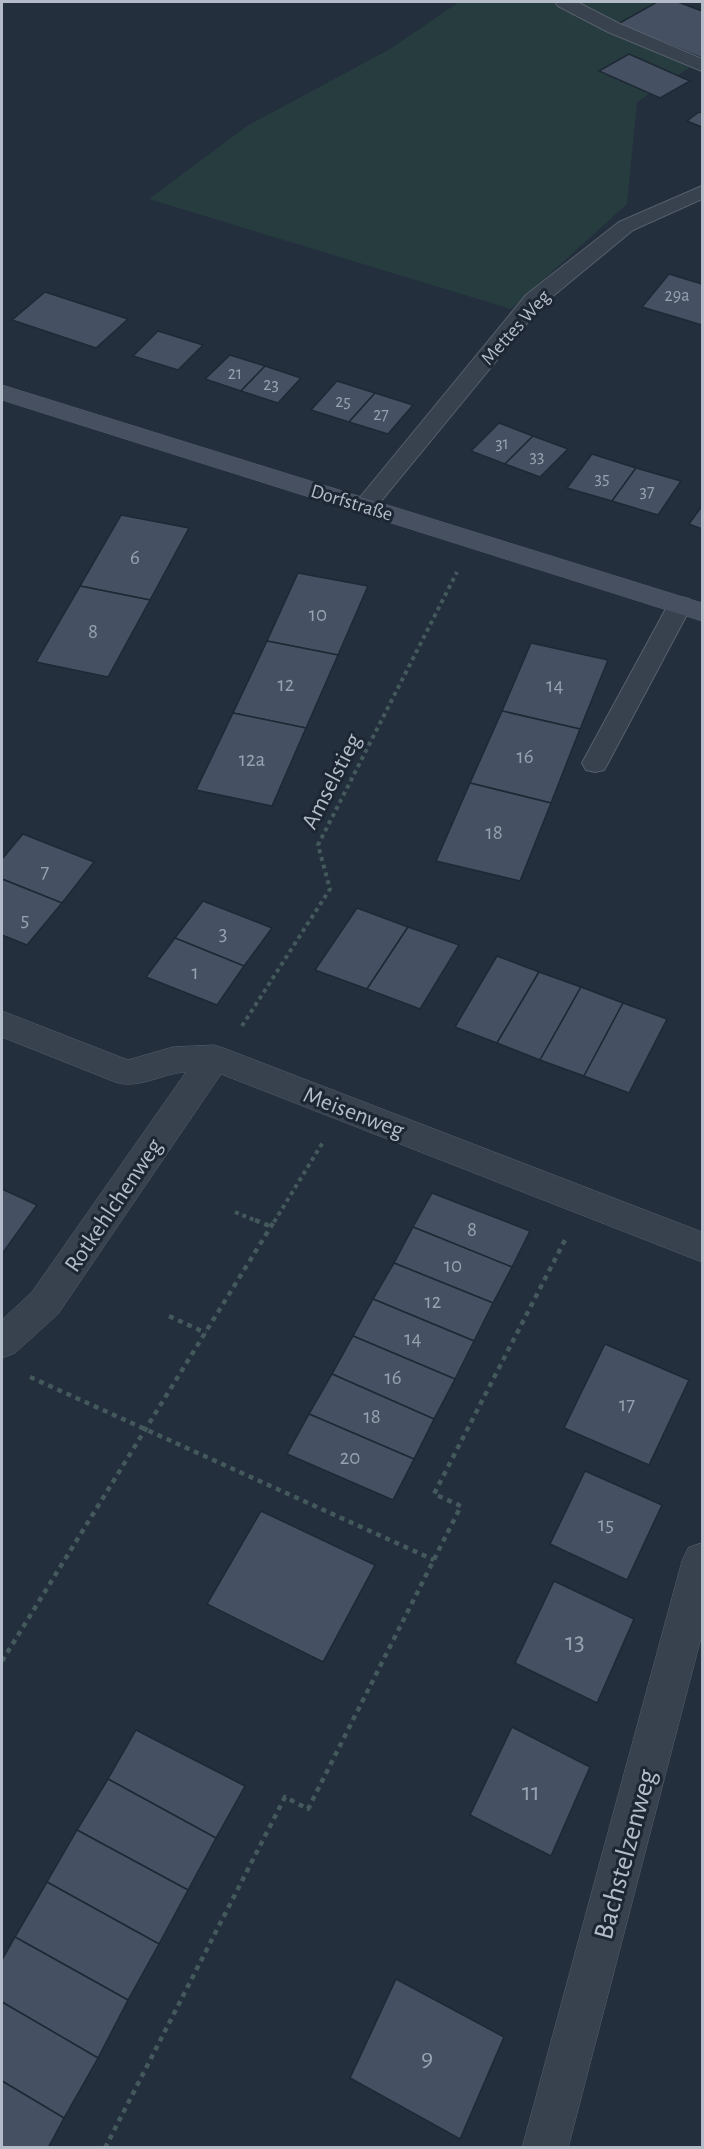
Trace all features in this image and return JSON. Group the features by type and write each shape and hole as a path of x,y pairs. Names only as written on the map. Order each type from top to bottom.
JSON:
{"street":[{"name":"Dorfstraße","path":"2,392 691,609"},
{"name":"Meisenweg","path":"2,1024 127,1073 173,1060 214,1058 702,1247"},
{"name":"Rotkehlchenweg","path":"2,1342 45,1303 214,1058"},
{"name":"Bachstelzenweg","path":"545,2148 702,1561"}],"lane":[{"path":"564,2 614,28 702,66"},
{"name":"Mettes Weg","path":"365,506 534,300 626,226 702,192"},
{"path":"595,763 691,609"}],"path":[{"name":"Amselstieg","path":"214,1058 233,1040 330,889 318,845 473,540"},
{"path":"2,1661 147,1430 344,1108"},
{"path":"105,2148 285,1797 308,1809 461,1506 434,1494 585,1202"},
{"path":"235,1212 272,1227"},
{"path":"169,1316 206,1333"},
{"path":"22,1374 434,1560"}],"green space":[{"path":"459,2 683,2 650,28 698,62 637,102 627,204 511,309 149,199 247,126 390,49"}],"building":[{"path":"657,2 678,2 702,11 702,58 618,24"},
{"path":"629,54 690,81 660,98 599,71"},
{"path":"699,112 702,113 702,127 687,121"},
{"path":"669,274 702,284 702,325 642,307"},
{"path":"45,292 128,319 96,348 12,320"},
{"path":"158,331 203,345 178,370 133,356"},
{"path":"230,355 265,366 241,391 205,379"},
{"path":"265,366 301,378 278,403 241,391"},
{"path":"337,381 375,393 349,422 311,410"},
{"path":"375,393 413,405 388,434 349,422"},
{"path":"499,423 533,436 505,464 471,451"},
{"path":"533,436 568,449 540,477 505,464"},
{"path":"592,454 636,468 612,501 567,488"},
{"path":"636,468 681,481 658,515 612,501"},
{"path":"702,506 702,529 689,524"},
{"path":"121,515 189,528 150,600 80,586"},
{"path":"298,573 368,586 338,655 267,641"},
{"path":"80,586 150,600 108,677 36,662"},
{"path":"267,641 338,655 306,728 233,713"},
{"path":"531,643 608,660 580,729 502,711"},
{"path":"502,711 580,729 551,803 470,783"},
{"path":"233,713 306,728 272,806 196,790"},
{"path":"470,783 551,803 520,881 436,861"},
{"path":"23,834 94,862 62,903 2,879 2,859"},
{"path":"2,879 62,903 27,945 2,935"},
{"path":"203,901 272,928 244,966 175,938"},
{"path":"357,908 408,927 367,989 315,970"},
{"path":"408,927 459,945 420,1009 367,989"},
{"path":"175,938 244,966 217,1005 146,977"},
{"path":"497,956 539,972 497,1043 455,1027"},
{"path":"539,972 581,987 540,1060 497,1043"},
{"path":"581,987 623,1003 584,1076 540,1060"},
{"path":"623,1003 667,1019 629,1093 584,1076"},
{"path":"2,1189 37,1205 2,1254"},
{"path":"432,1193 530,1231 512,1267 413,1227"},
{"path":"413,1227 512,1267 493,1303 394,1263"},
{"path":"394,1263 493,1303 474,1341 373,1299"},
{"path":"373,1299 474,1341 455,1379 353,1336"},
{"path":"353,1336 455,1379 434,1419 332,1374"},
{"path":"605,1344 689,1380 649,1465 564,1428"},
{"path":"332,1374 434,1419 414,1459 309,1414"},
{"path":"309,1414 414,1459 393,1500 287,1454"},
{"path":"585,1471 662,1505 627,1580 550,1544"},
{"path":"261,1511 375,1565 323,1662 207,1604"},
{"path":"554,1581 634,1619 597,1703 515,1663"},
{"path":"512,1727 590,1767 551,1856 470,1815"},
{"path":"136,1730 245,1786 216,1838 108,1779"},
{"path":"108,1779 216,1838 188,1890 77,1830"},
{"path":"77,1830 188,1890 159,1944 47,1882"},
{"path":"47,1882 159,1944 128,2000 15,1937"},
{"path":"15,1937 128,2000 98,2058 2,2002 2,1960"},
{"path":"396,1979 504,2037 460,2139 350,2078"},
{"path":"2,2002 98,2058 64,2118 2,2081"},
{"path":"2,2081 64,2118 48,2148 2,2148"}]}
